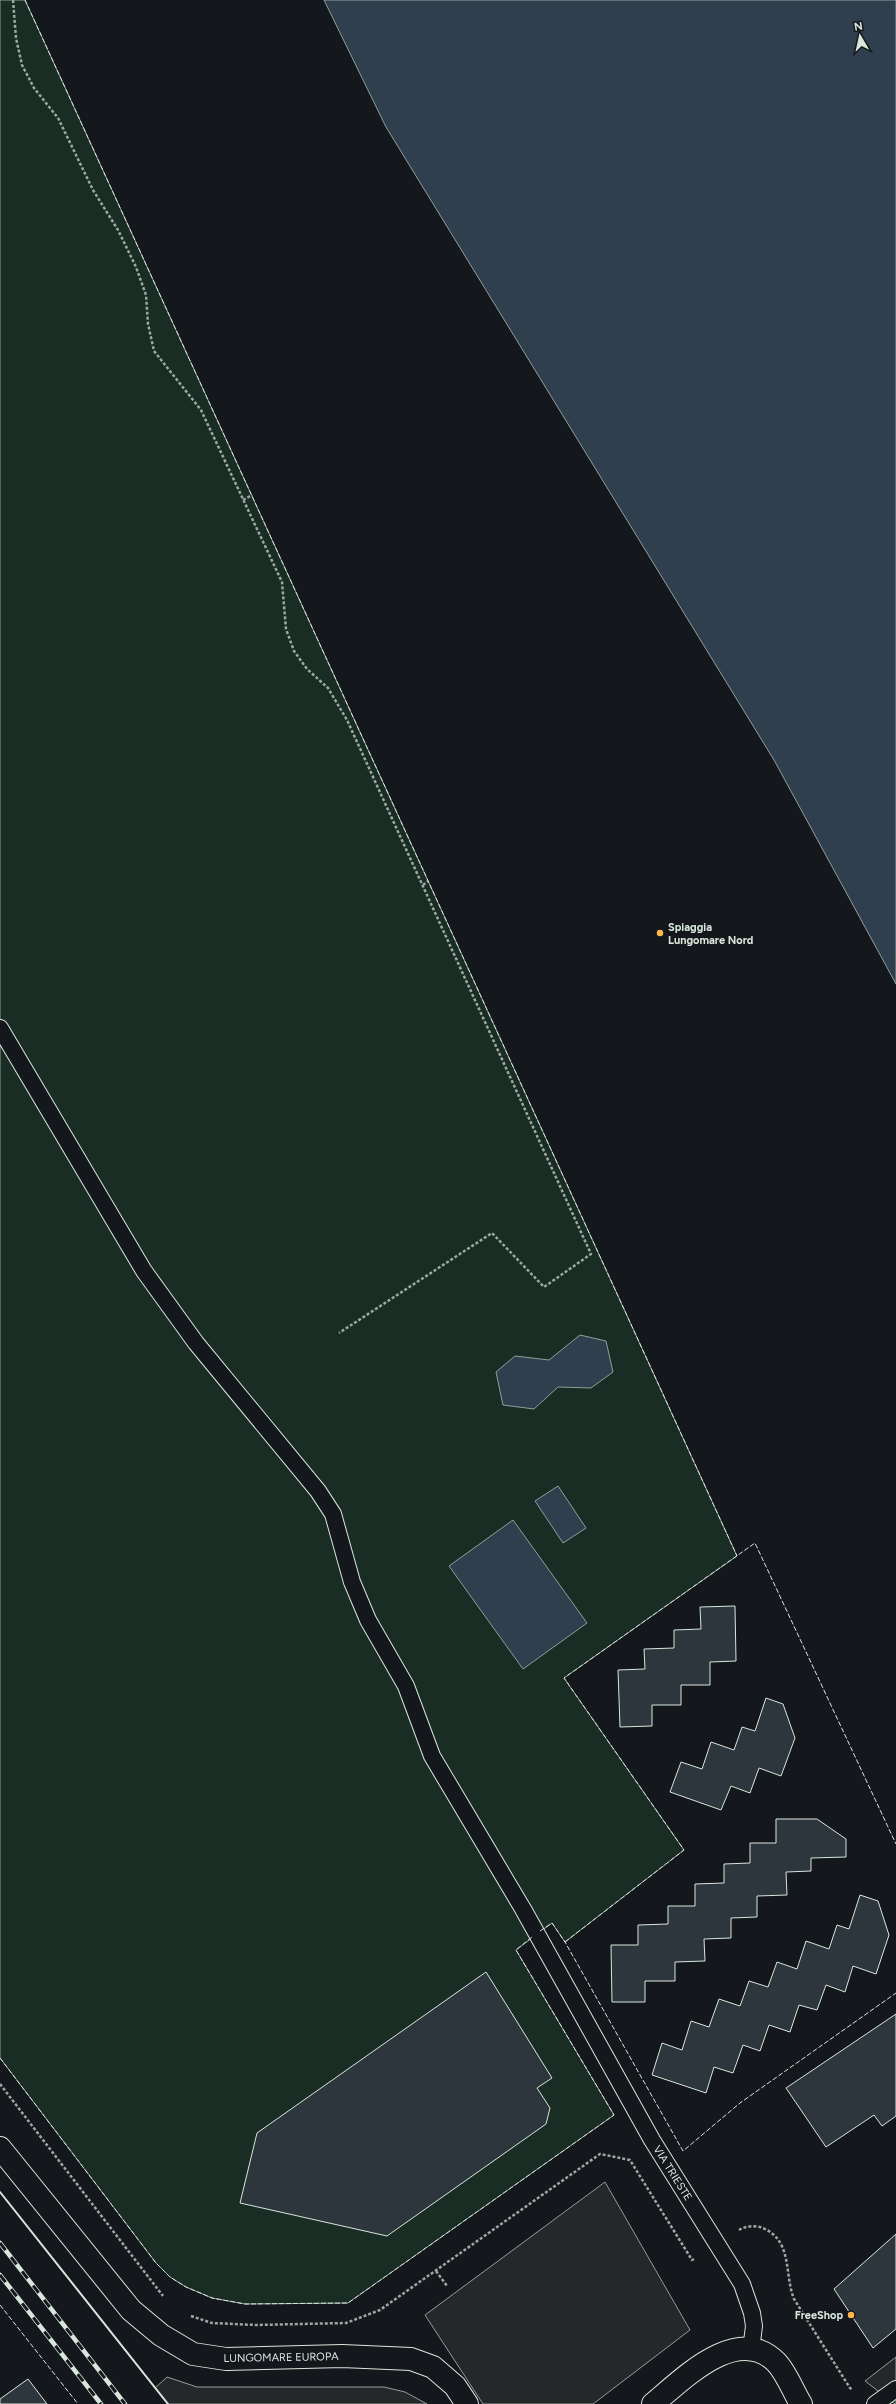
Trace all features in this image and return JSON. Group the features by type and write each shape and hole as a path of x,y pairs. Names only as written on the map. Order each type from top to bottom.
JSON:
{"street":[{"name":"LUNGOMARE EUROPA","path":"0,2148 131,2310 161,2335 193,2354 226,2359 342,2356 411,2359 433,2367 455,2386 467,2404"},
{"path":"653,2404 717,2354 735,2350 751,2350 765,2354 776,2362 801,2404"}],"lane":[{"name":"VIA TRIESTE","path":"0,1028 144,1271 196,1343 318,1490 333,1514 352,1582 368,1620 406,1686 432,1756 536,1934 652,2140 742,2284 752,2313 754,2326 751,2350"},
{"path":"875,2404 896,2389"}],"path":[{"path":"13,0 16,38 22,64 34,88 58,118 93,190 136,267 146,295 148,324 154,351 201,410 282,582 286,629 294,651 307,669 328,688 347,720 591,1254 544,1287 492,1233 339,1333"},
{"path":"243,500 252,495"},
{"path":"423,884 428,881"},
{"path":"0,2084 165,2298"},
{"path":"186,2315 212,2322 256,2325 346,2323 380,2310 600,2154 630,2160 692,2260"},
{"path":"742,2228 760,2226 774,2234 782,2245 787,2259 791,2290 794,2299 850,2388"},
{"path":"436,2271 447,2286"}],"green space":[{"path":"0,0 25,0 737,1556 564,1678 684,1850 565,1942 552,1923 516,1950 614,2115 348,2303 245,2304 212,2298 186,2287 170,2277 156,2263 0,2058"}],"shaded area":[{"path":"605,2182 690,2330 593,2404 483,2404 425,2315"},
{"path":"896,2357 896,2404 895,2404 865,2381"},
{"path":"167,2377 197,2387 384,2387 405,2392 427,2404 168,2404 155,2388"}],"water":[{"path":"324,0 896,0 896,984 774,760 386,127"},
{"path":"580,1335 606,1341 613,1372 591,1388 558,1387 534,1409 503,1405 496,1372 515,1356 549,1360"},
{"path":"558,1486 586,1528 563,1543 535,1501"},
{"path":"513,1520 587,1623 523,1669 449,1566"}],"building":[{"path":"735,1606 736,1661 710,1662 710,1685 681,1685 681,1705 652,1705 652,1726 620,1727 618,1670 645,1669 644,1649 674,1648 674,1630 701,1629 700,1607"},
{"path":"766,1698 783,1704 795,1738 781,1776 759,1768 750,1793 731,1786 721,1810 670,1792 681,1762 702,1769 711,1742 734,1750 742,1727 755,1731"},
{"path":"776,1819 817,1819 846,1839 846,1857 811,1858 811,1871 786,1872 787,1895 757,1896 757,1917 731,1918 731,1938 704,1939 705,1961 675,1962 675,1981 645,1981 645,2002 612,2002 611,1945 638,1945 638,1925 668,1924 668,1906 695,1906 695,1884 724,1883 724,1864 750,1863 750,1843 776,1843"},
{"path":"860,1895 878,1901 889,1935 876,1974 853,1966 845,1992 826,1985 817,2010 799,2005 790,2032 769,2025 760,2051 743,2045 733,2073 714,2067 706,2093 652,2075 662,2043 682,2050 691,2021 709,2027 719,1999 740,2006 749,1981 768,1987 777,1962 797,1969 806,1941 829,1949 837,1925 849,1929"},
{"path":"486,1972 552,2078 537,2088 550,2108 546,2124 387,2236 240,2203 257,2133"},
{"path":"896,2014 896,2116 882,2126 874,2115 826,2147 786,2088"},
{"path":"896,2234 896,2329 873,2348 834,2289"},
{"path":"28,2379 47,2404 0,2404 0,2399"}],"railway":[{"path":"0,2243 125,2404"},
{"path":"0,2275 101,2404"}],"fence":[{"path":"25,0 737,1556"},
{"path":"565,1942 684,1850 564,1678 755,1543 896,1844"},
{"path":"540,1931 552,1923 565,1942 683,2151 740,2103 896,1993"},
{"path":"0,2058 156,2263 170,2277 186,2287 212,2298 245,2304 348,2303 614,2115 516,1950 532,1937"},
{"path":"0,2305 78,2404"}],"wall":[{"path":"0,2192 168,2404"}],"place":[{"name":"Spiaggia Lungomare Nord","path":"660,933"},
{"name":"FreeShop","path":"851,2315"}]}
